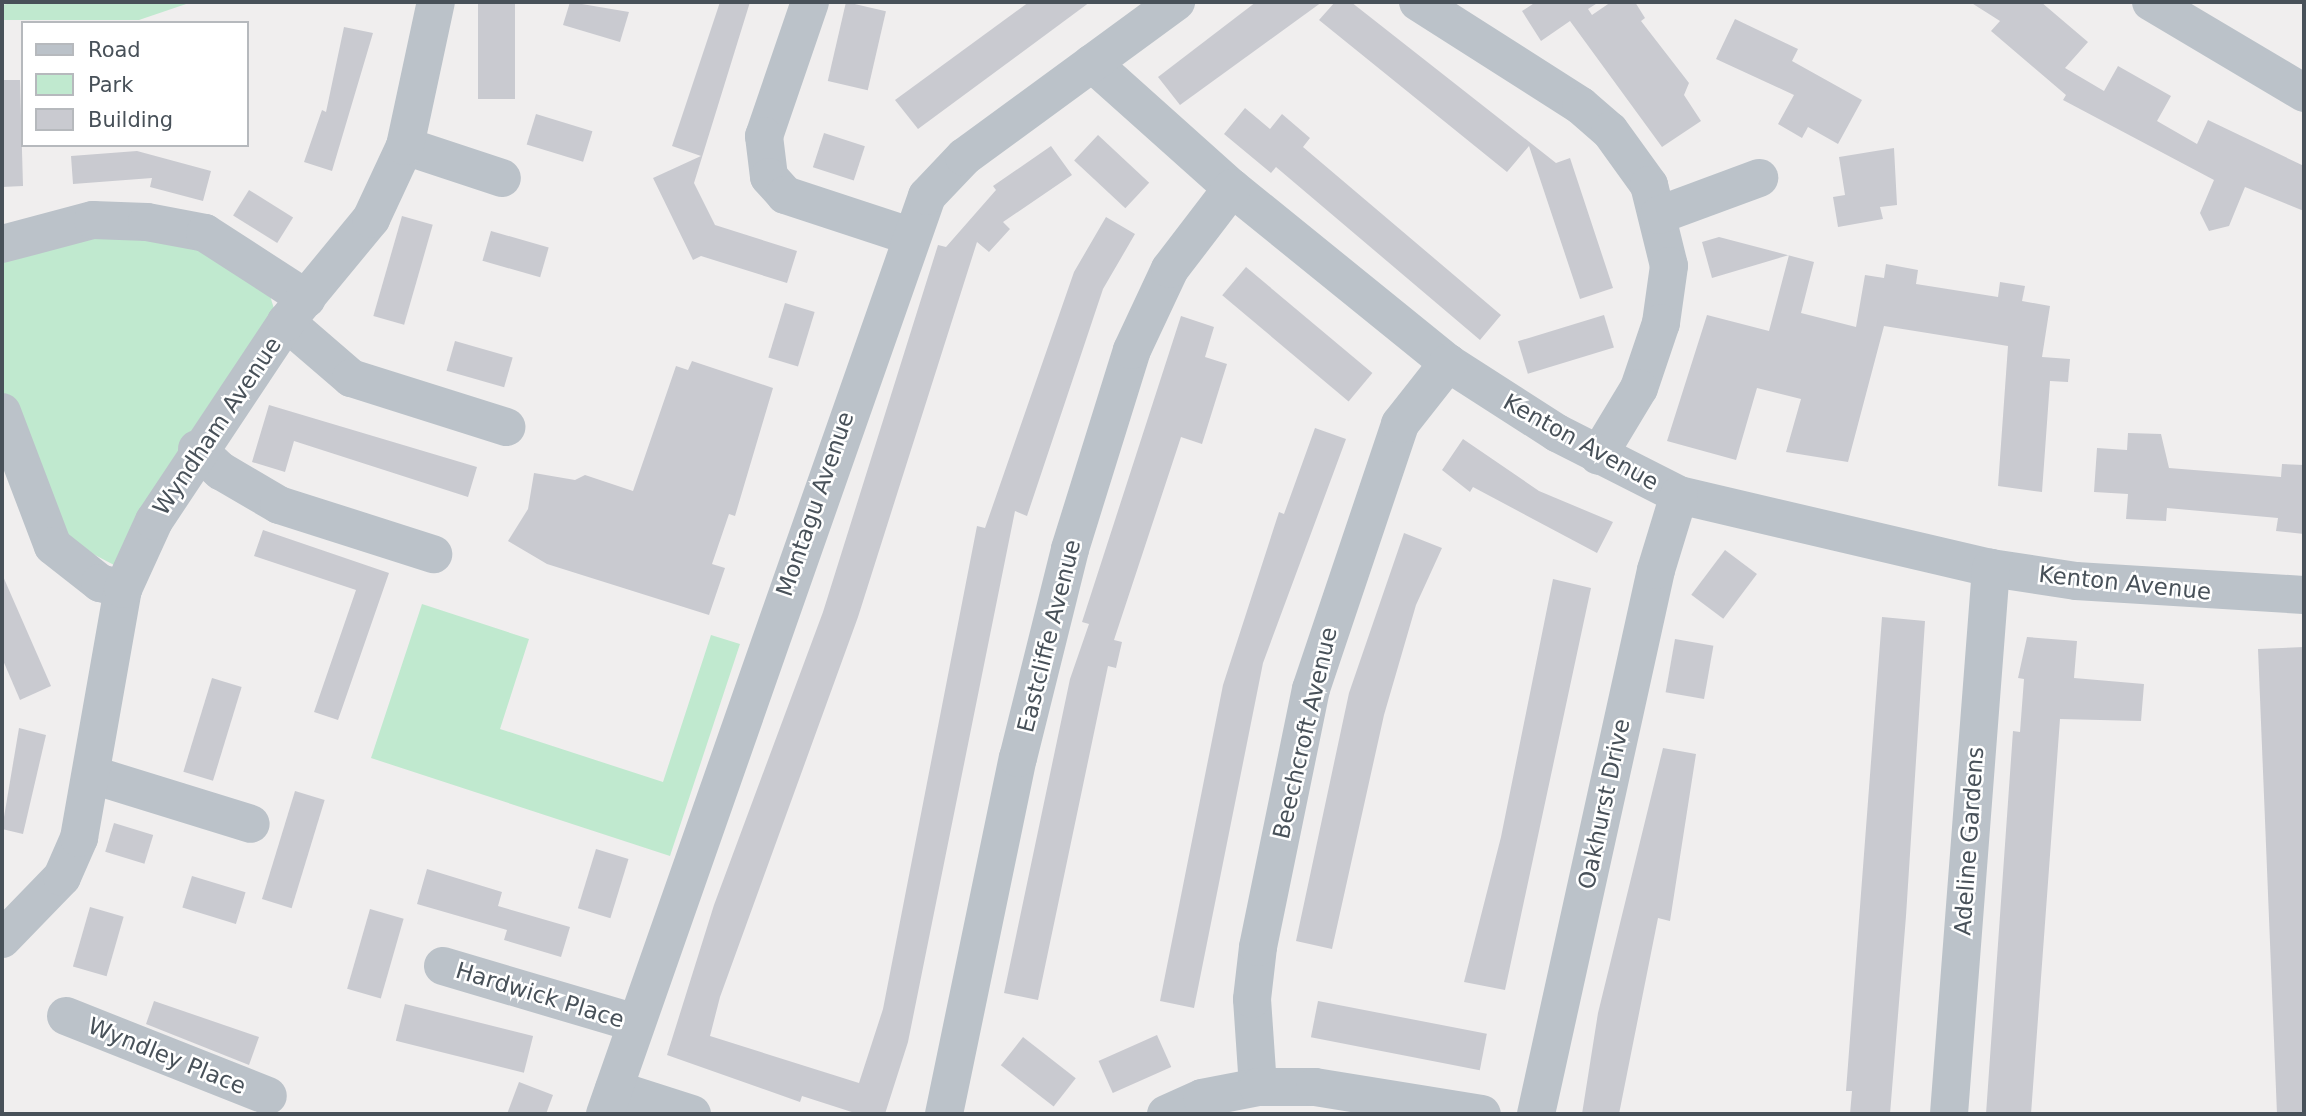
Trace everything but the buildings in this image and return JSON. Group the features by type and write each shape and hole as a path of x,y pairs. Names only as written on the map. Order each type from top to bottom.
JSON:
{"street":[{"name":"Wyndham Avenue","path":"2,939 62,877 79,838 93,775 123,589 197,449 297,311 371,219 405,146 436,2"},
{"path":"810,2 764,136 769,177 785,195 910,236"},
{"name":"Montagu Avenue","path":"609,1102 910,236 941,177 1176,2"},
{"path":"1418,2 1610,131 1649,185 1659,215 1669,266 1661,323 1639,388 1598,456"},
{"path":"2151,2 2304,93"},
{"name":"Kenton Avenue","path":"1092,63 1232,188 1448,363 1598,456 1679,495 1991,568 2076,581 2304,595"},
{"path":"405,146 502,177"},
{"path":"1659,215 1759,178"},
{"name":"Eastcliffe Avenue","path":"944,1114 1021,745 1070,549 1119,390 1170,269 1232,188"},
{"path":"2,244 93,220 147,222 205,233 297,311 351,378 506,427"},
{"name":"Beechcroft Avenue","path":"1258,1087 1252,999 1258,947 1311,689 1400,424 1448,363"},
{"path":"2,412 53,546 100,583 123,589"},
{"path":"197,449 221,471 279,505 433,554"},
{"name":"Oakhurst Drive","path":"1536,1114 1656,569 1679,495"},
{"name":"Adeline Gardens","path":"1949,1114 1991,568"},
{"path":"93,775 251,824"},
{"name":"Hardwick Place","path":"443,966 636,1023"},
{"name":"Wyndley Place","path":"66,1016 268,1096"},
{"path":"1166,1114 1258,1087 1315,1087 1482,1114"},
{"path":"609,1102 692,1114"}],"green space":[{"path":"18,2 192,2 139,20 2,20 2,5"},
{"path":"92,234 203,247 267,286 276,315 114,565 55,534 2,394 2,257"},
{"path":"422,604 529,639 500,729 663,782 711,635 740,644 670,856 371,758"}]}
